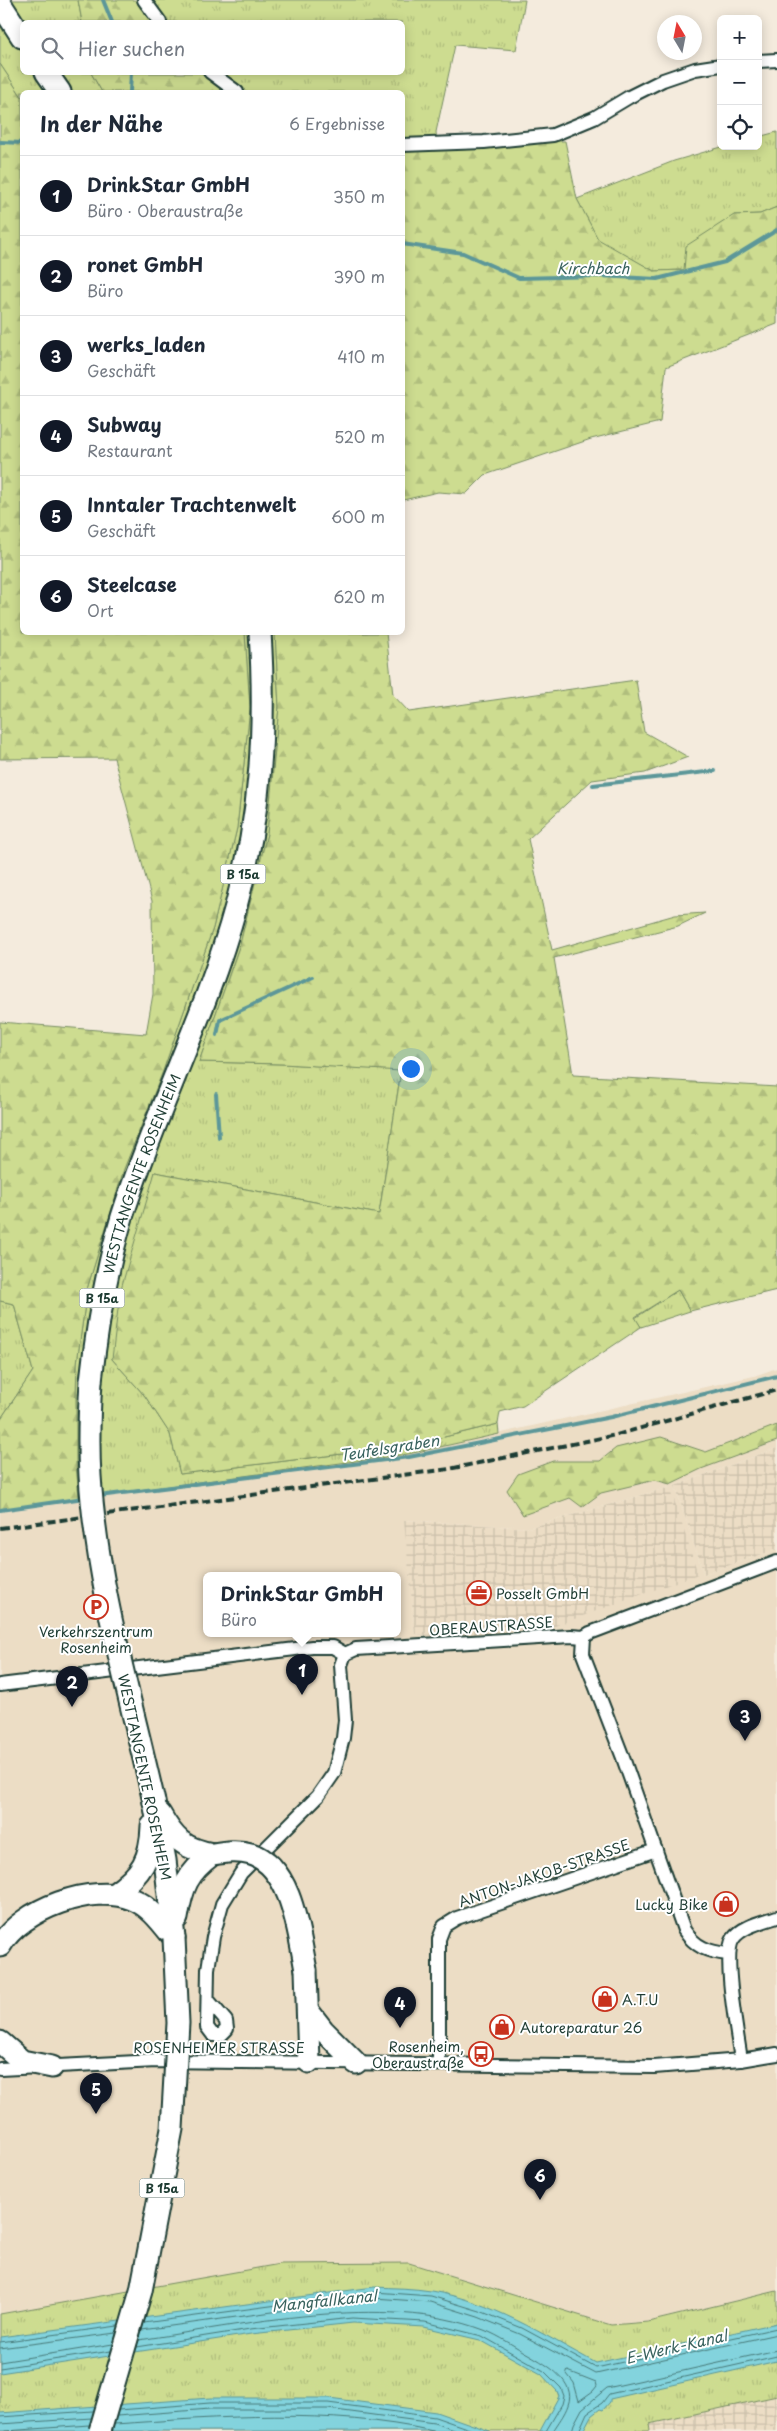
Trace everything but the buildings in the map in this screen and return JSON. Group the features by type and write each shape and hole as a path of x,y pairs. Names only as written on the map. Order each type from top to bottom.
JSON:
{"highway":[{"path":"0,3 20,34"},
{"path":"48,75 59,90"},
{"name":"WESTTANGENTE ROSENHEIM","path":"100,2431 141,2291 172,2129 178,2023 174,1938 165,1860 154,1802 110,1612 99,1552 90,1478 91,1381 104,1287 123,1216 200,1017 236,907 255,825 264,726 260,635"},
{"path":"154,1802 167,1827 189,1848 212,1854 228,1852 251,1854 262,1859 280,1878 293,1911 306,1970 309,2012 309,2062"},
{"path":"114,1894 130,1882 142,1868 150,1853 154,1802"},
{"path":"174,1938 180,1899 186,1881 196,1866 212,1854"},
{"path":"0,1946 16,1926 44,1908 70,1899 114,1894 133,1899 146,1907 174,1938"},
{"path":"309,2012 323,2030 356,2064"},
{"path":"0,2042 22,2061 52,2067"}],"street":[{"path":"144,0 159,20"},
{"path":"762,61 777,60"},
{"path":"405,145 484,142 553,135 594,118 663,80 695,69 717,66"},
{"path":"214,75 234,90"},
{"name":"OBERAUSTRASSE","path":"345,1654 356,1649 561,1636 584,1637 590,1633 777,1562"},
{"path":"584,1637 583,1654 622,1755 684,1930 691,1941 713,1953 728,1954"},
{"path":"0,1685 312,1647 333,1647 345,1654 341,1665 345,1720 343,1738 334,1773 318,1796 241,1873 230,1888 222,1904 213,1937 208,1968 208,2000"},
{"name":"ANTON-JAKOB-STRASSE","path":"439,2063 439,1939 444,1926 457,1918 656,1850"},
{"path":"742,2060 728,1954 734,1937 744,1930 777,1917"},
{"name":"ROSENHEIMER STRASSE","path":"0,2068 156,2061 654,2067 742,2060 777,2054"}],"shaded area":[{"path":"777,1368 777,1448 675,1486 704,1574 777,1549 777,2291 648,2322 611,2325 409,2263 181,2283 0,2314 0,1510 181,1483 408,1454 754,1376","holes":["670,1487 555,1626 446,1637 415,1634 405,1520 528,1528"]},
{"path":"777,1448 777,1549 704,1574 675,1486"},
{"path":"670,1487 698,1574 555,1626 446,1637 415,1634 404,1520 528,1528"},
{"path":"777,2396 777,2431 650,2431 649,2424"}],"green space":[{"path":"0,0 78,0 82,20 20,20 20,75 92,75 101,90 20,90 20,94 0,64"},
{"path":"78,0 144,0 159,20 82,20"},
{"path":"144,0 525,0 516,50 455,45 436,132 437,143 405,147 405,90 231,90 209,75 405,75 405,20 159,20"},
{"path":"0,64 20,94 20,635 245,635 250,708 237,828 213,928 163,1071 124,1169 87,1289 77,1363 76,1464 79,1498 0,1510 0,1420 33,1371 14,1304 0,1301 0,1022 146,1034 153,994 152,901 114,758 0,759"},
{"path":"92,75 209,75 231,90 101,90"},
{"path":"777,132 777,207 760,214 734,215 685,270 654,271 598,240 577,199 674,161 717,148 717,150 762,150 762,136"},
{"path":"565,141 577,199 598,239 654,271 684,270 686,246 734,215 760,214 777,207 777,324 666,367 660,422 591,439 485,475 466,494 438,492 405,500 405,147 437,143"},
{"path":"245,635 275,635 279,707 267,834 240,944 199,1062 401,1070 379,1214 155,1172 112,1359 145,1396 170,1434 180,1474 407,1446 498,1424 499,1434 408,1454 79,1498 76,1464 77,1363 87,1289 124,1169 163,1071 213,928 237,828 250,708"},
{"path":"275,635 386,635 393,695 409,712 636,680 644,732 688,757 645,773 592,780 528,839 552,950 675,915 705,913 678,926 554,958 573,1075 777,1087 777,1290 690,1311 678,1290 635,1317 641,1327 523,1406 500,1412 498,1424 407,1446 180,1474 170,1434 145,1396 112,1359 120,1292 155,1172 379,1214 401,1071 282,1064 199,1062 240,944 267,834 279,707"},
{"path":"678,1290 690,1311 641,1327 635,1318"},
{"path":"0,1301 14,1304 33,1371 0,1420"},
{"path":"777,1425 777,1441 701,1469 670,1484 655,1480 601,1493 582,1507 570,1498 523,1515 507,1490 518,1474 553,1461 600,1461 616,1448 661,1437 706,1452"},
{"path":"409,2263 611,2325 648,2322 777,2291 777,2396 649,2424 650,2431 0,2431 0,2314 280,2264"}],"water":[{"path":"374,2287 431,2291 475,2303 516,2320 596,2363 777,2323 777,2361 610,2399 610,2402 603,2410 600,2409 591,2416 583,2431 540,2431 559,2396 557,2391 541,2374 480,2340 424,2327 353,2323 251,2334 0,2373 0,2337"},
{"path":"210,2398 329,2398 436,2412 490,2431 0,2431 0,2413"}],"waterway":[{"path":"103,0 111,20"},
{"path":"130,90 131,75"},
{"name":"Kirchbach","path":"0,142 20,143"},
{"name":"Kirchbach","path":"405,244 463,253 519,278 599,276 657,279 725,262 777,230"},
{"path":"593,785 715,771"},
{"path":"217,1035 220,1020 313,977"},
{"path":"216,1094 219,1137"},
{"name":"Teufelsgraben","path":"99,1496 409,1457 611,1417 777,1376"},
{"name":"Teufelsgraben","path":"0,1510 84,1498"}],"railway":[{"path":"0,1528 449,1469 616,1435 777,1390"}],"place":[{"name":"Posselt GmbH","path":"479,1593"},
{"name":"Verkehrszentrum Rosenheim","path":"96,1607"},
{"name":"DrinkStar GmbH","path":"302,1695"},
{"name":"ronet GmbH","path":"72,1707"},
{"name":"werks_laden","path":"745,1741"},
{"name":"Lucky Bike","path":"726,1904"},
{"name":"A.T.U","path":"605,1999"},
{"name":"Autoreparatur 26","path":"502,2027"},
{"name":"Subway","path":"400,2028"},
{"name":"Rosenheim, Oberaustraße","path":"481,2054"},
{"name":"Inntaler Trachtenwelt","path":"96,2114"},
{"name":"Steelcase","path":"540,2200"}],"water label":[{"name":"Mangfallkanal","path":"324,2300"},
{"name":"E-Werk-Kanal","path":"676,2346"}]}
